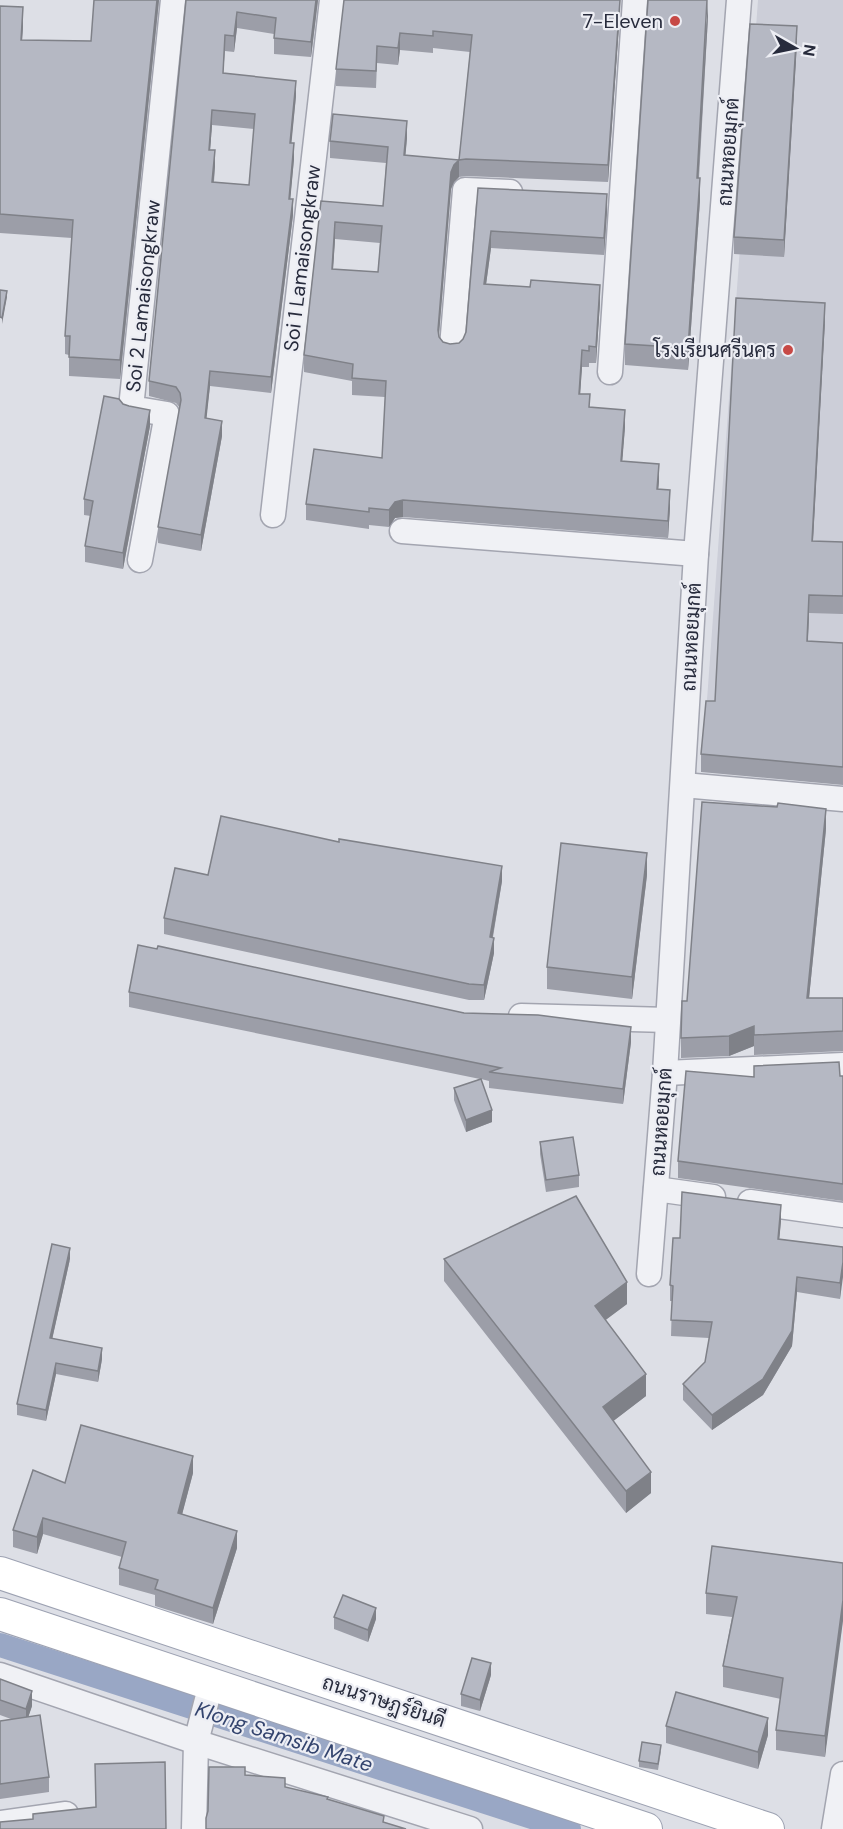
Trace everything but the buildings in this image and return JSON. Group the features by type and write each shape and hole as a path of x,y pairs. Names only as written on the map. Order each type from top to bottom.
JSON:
{"main road":[{"name":"ถนนราษฎร์ยินดี","path":"0,1573 768,1829"},
{"name":"ถนนราษฎร์ยินดี","path":"0,1614 209,1690 646,1829"}],"street":[{"name":"Soi 2 Lamaisongkraw","path":"140,560 167,414 131,408 173,0"},
{"name":"Soi 1 Lamaisongkraw","path":"273,515 332,0"},
{"path":"610,372 609,197 635,0"},
{"name":"ถนนหอยมุกต์","path":"649,1274 665,1073 696,554 739,0"},
{"path":"452,347 465,190 531,193"},
{"path":"402,531 696,554"},
{"path":"683,785 843,799"},
{"path":"503,1015 668,1020"},
{"path":"665,1073 843,1065"},
{"path":"656,1189 843,1215"},
{"path":"0,1675 198,1733 470,1829"},
{"path":"194,1829 198,1733 209,1690"},
{"path":"834,1829 843,1774"},
{"path":"0,1823 73,1813"}],"shaded area":[{"name":"โรงเรียนศรีนคร","path":"758,0 843,0 843,711 707,700"}],"waterway":[{"name":"Klong Samsib Mate","path":"0,1645 569,1829"}],"place":[{"name":"7-Eleven","path":"675,21"},
{"name":"โรงเรียนศรีนคร","path":"788,350"}]}
